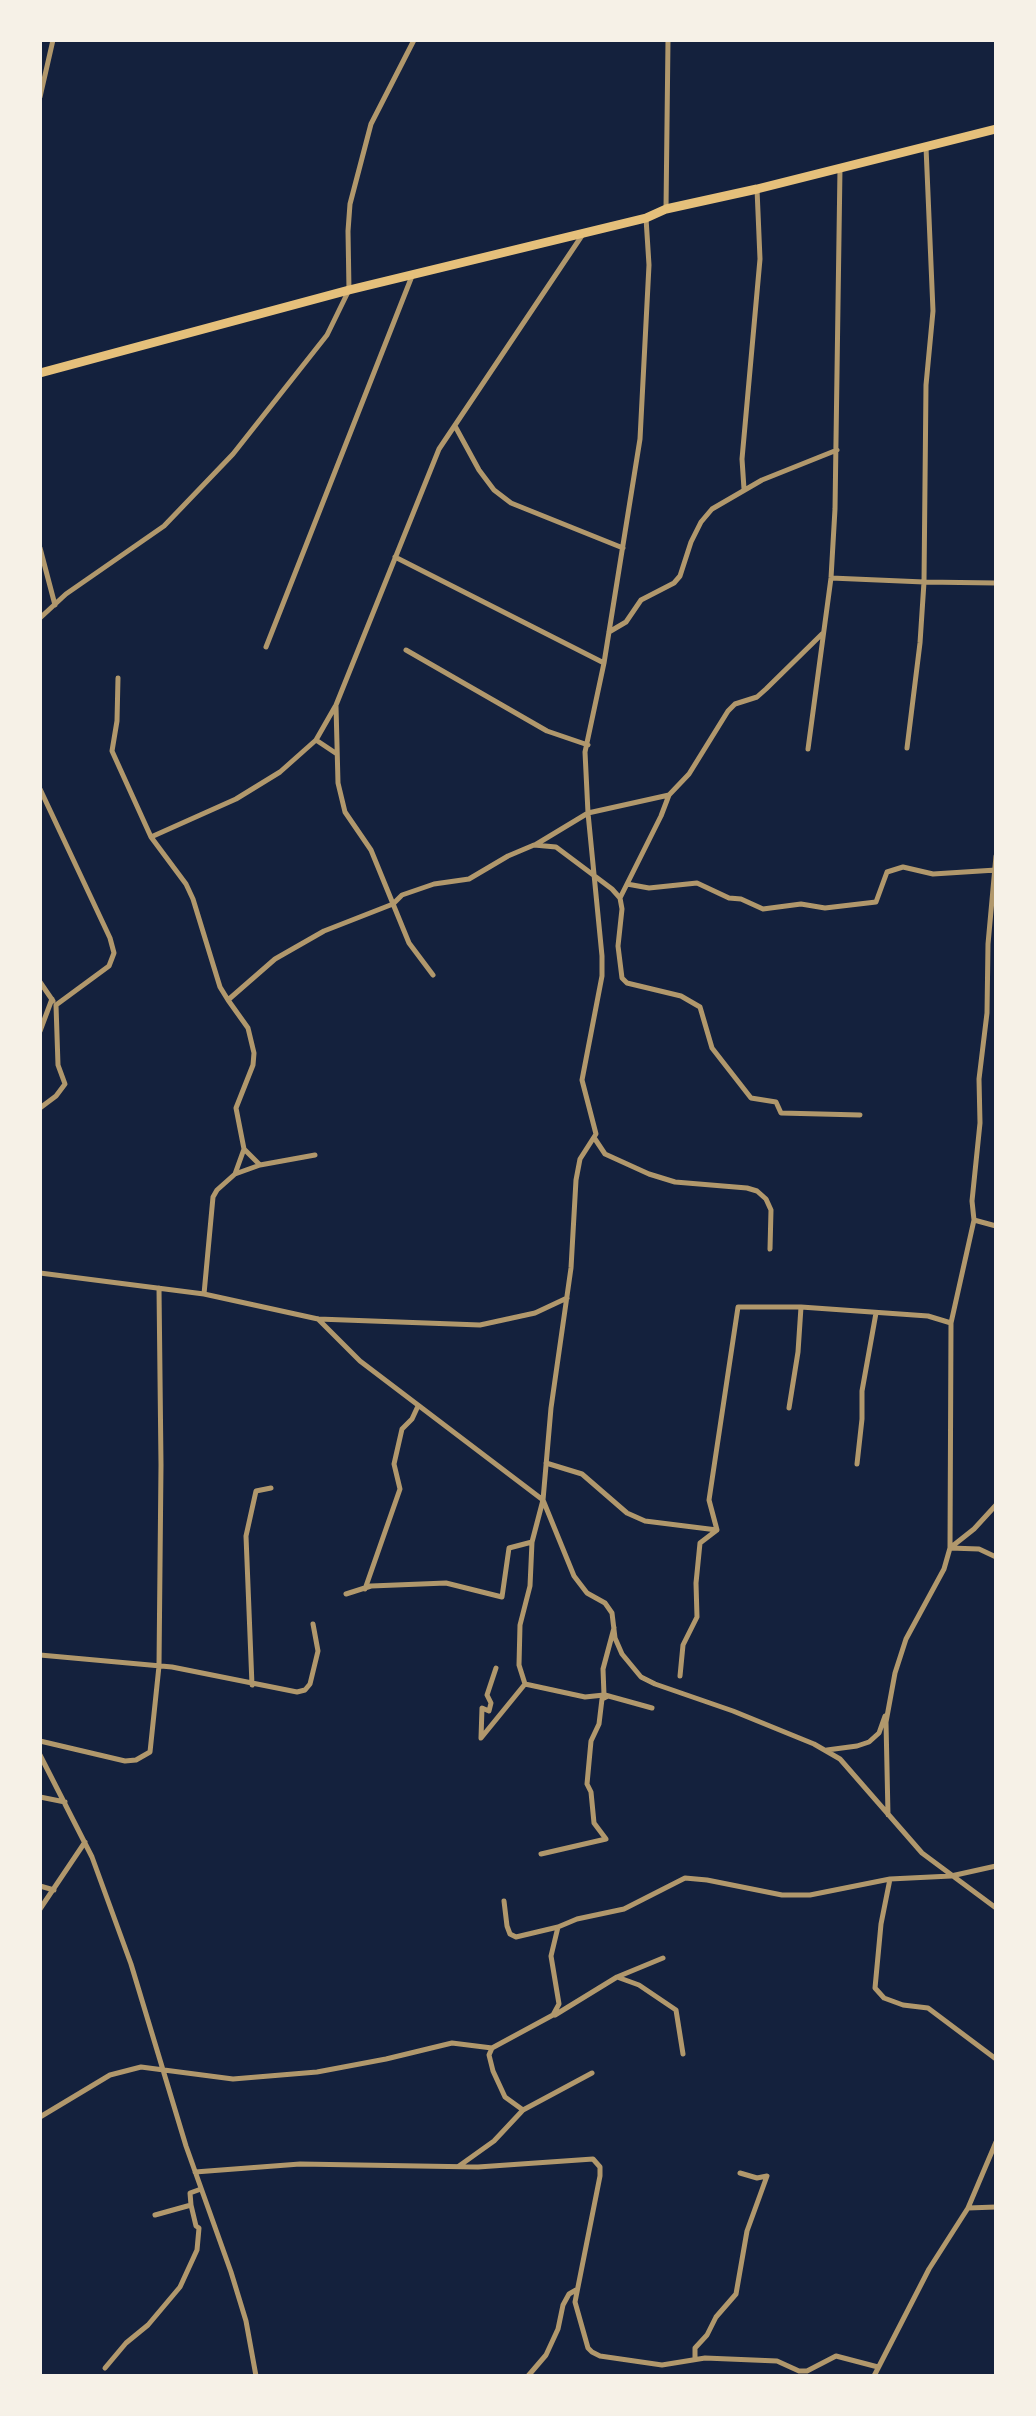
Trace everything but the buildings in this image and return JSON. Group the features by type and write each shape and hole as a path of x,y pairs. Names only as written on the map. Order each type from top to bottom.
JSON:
{"highway":[{"path":"40,373 349,290 646,218 666,209 757,189 996,129"}],"street":[{"path":"40,97 53,40"},
{"path":"40,618 55,604 164,526 232,454 327,335 349,290 348,231 357,177 371,124 414,40"},
{"path":"666,209 669,40"},
{"path":"907,748 920,643 924,582 926,385 933,311 926,147"},
{"path":"808,749 831,578 837,450 840,168"},
{"path":"744,489 742,459 760,259 757,189"},
{"path":"525,1684 519,1665 520,1625 530,1586 532,1542 543,1500 551,1408 567,1298 580,1159 595,1139 596,1127 582,1080 602,976 584,764 604,663 640,439 650,265 646,218"},
{"path":"152,837 236,799 280,772 316,740 336,705 440,449 583,234"},
{"path":"266,647 412,276"},
{"path":"455,426 478,470 494,490 511,503 540,517 623,548"},
{"path":"609,632 626,622 641,600 674,583 680,576 691,542 701,522 712,509 744,489 837,450"},
{"path":"40,548 55,604"},
{"path":"395,557 604,663"},
{"path":"831,578 996,583"},
{"path":"620,898 669,795 689,774 728,711 735,704 757,697 823,632"},
{"path":"406,650 547,731 588,745"},
{"path":"118,678 117,722 112,751 152,837 186,884 193,899 220,987 248,1028 254,1053 253,1065 236,1108 244,1149 235,1174"},
{"path":"336,705 338,783 345,812 371,850 409,943 433,975"},
{"path":"316,740 337,754"},
{"path":"40,789 110,938 114,953 109,966 56,1005"},
{"path":"228,1000 275,959 324,931 393,904 402,895 434,884 469,879 588,813 669,795"},
{"path":"534,845 556,847 594,873 620,898 622,909 618,946 622,978 627,983 681,996 700,1007 712,1048 751,1098 776,1102 781,1113 860,1115"},
{"path":"888,1815 885,1762 895,1673 906,1639 944,1569 950,1548 951,1323 974,1220 972,1201 980,1123 979,1079 987,1013 988,944 996,856"},
{"path":"627,884 649,888 697,883 729,898 741,899 763,909 801,904 825,908 876,902 887,872 903,867 933,874 995,870"},
{"path":"388,889 402,895"},
{"path":"40,982 56,1005 57,1053 64,1084 56,1096 40,1108"},
{"path":"40,1031 52,999"},
{"path":"595,1139 604,1154 649,1174 675,1182 747,1188 757,1191 766,1199 771,1210 770,1249"},
{"path":"244,1149 260,1165"},
{"path":"204,1294 213,1197 217,1190 235,1174 260,1165 315,1155"},
{"path":"974,1220 996,1226"},
{"path":"40,1273 204,1294 318,1319 480,1325 535,1313 567,1298"},
{"path":"40,1741 125,1761 136,1760 150,1752 159,1666 161,1465 159,1288"},
{"path":"717,1530 709,1500 738,1307 801,1307 928,1316 951,1323"},
{"path":"789,1408 798,1352 801,1307"},
{"path":"857,1464 862,1419 862,1391 876,1313"},
{"path":"318,1319 360,1361 543,1500 574,1576 587,1593 606,1603 612,1613 622,1654 641,1677 826,1750 840,1759 922,1853 996,1908"},
{"path":"365,1589 400,1489 393,1464 402,1429 412,1419 418,1406"},
{"path":"546,1463 582,1474 627,1512 645,1521 717,1530"},
{"path":"252,1685 246,1536 256,1491 270,1488"},
{"path":"950,1548 974,1529 996,1505"},
{"path":"680,1676 683,1645 697,1617 696,1583 700,1543 717,1530"},
{"path":"346,1594 370,1586 446,1584 502,1597 508,1548 532,1542"},
{"path":"950,1548 979,1549 996,1557"},
{"path":"40,1655 159,1666 297,1692 305,1690 310,1684 318,1651 313,1624"},
{"path":"606,1696 603,1669 614,1628"},
{"path":"496,1668 488,1695 491,1703 489,1711 482,1708 481,1738 525,1684"},
{"path":"525,1684 585,1697 606,1696 652,1708"},
{"path":"542,1854 606,1839 594,1823 591,1792 587,1784 591,1741 599,1724 602,1699 606,1696"},
{"path":"826,1750 869,1742 879,1733 890,1703"},
{"path":"40,1755 85,1842 131,1964 195,2172 243,2311 256,2376"},
{"path":"40,1797 65,1802"},
{"path":"40,1909 85,1842"},
{"path":"504,1901 507,1926 510,1934 516,1937 558,1928 577,1919 624,1909 685,1878 707,1880 782,1896 810,1895 890,1879 951,1875 996,1866"},
{"path":"890,1879 881,1924 875,1988 884,1998 903,2005 928,2008 996,2059"},
{"path":"40,1886 54,1890"},
{"path":"554,2016 559,2004 551,1956 558,1928"},
{"path":"40,2117 110,2075 141,2067 233,2079 316,2072 386,2060 452,2043 492,2048 554,2016 618,1977 663,1958"},
{"path":"618,1977 639,1985 676,2010 683,2054"},
{"path":"492,2048 489,2055 493,2071 505,2097 523,2110"},
{"path":"458,2167 494,2141 523,2110 592,2073"},
{"path":"874,2376 929,2269 968,2208 996,2142"},
{"path":"195,2172 300,2164 458,2167 586,2158 598,2162 600,2176 575,2302 592,2352 600,2356 662,2365 695,2359 777,2361 799,2371 807,2371 836,2356 878,2367"},
{"path":"695,2359 695,2348 707,2335 716,2317 736,2294 747,2231 766,2176 757,2178 740,2173"},
{"path":"105,2368 126,2343 148,2325 180,2287 198,2242 199,2228 196,2226 190,2193 201,2189"},
{"path":"155,2215 191,2205"},
{"path":"968,2208 996,2207"},
{"path":"528,2376 546,2355 558,2329 563,2305 569,2294 576,2290"}]}
